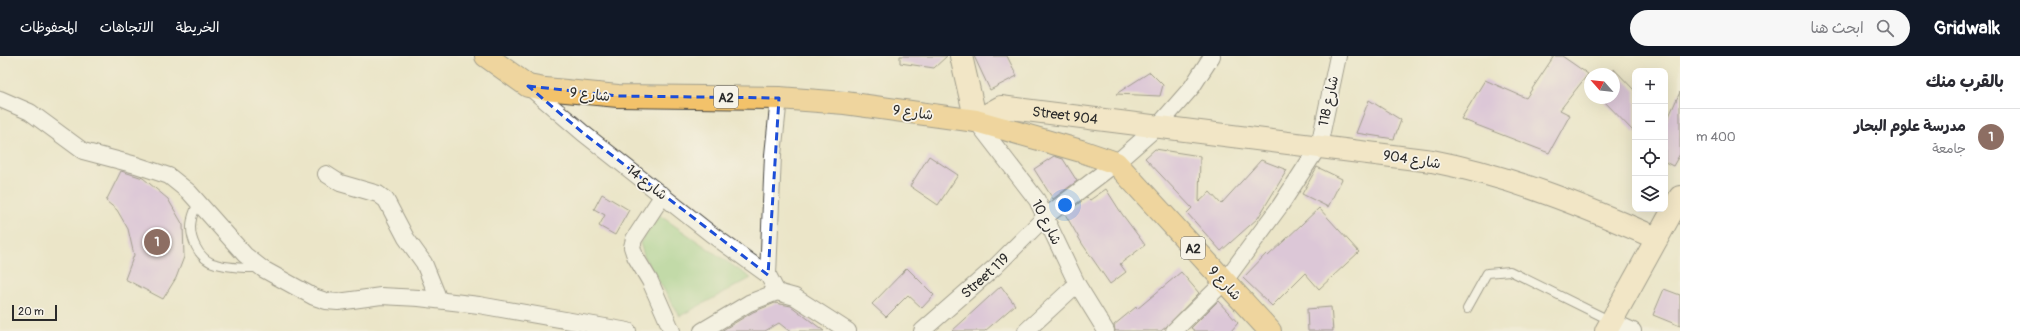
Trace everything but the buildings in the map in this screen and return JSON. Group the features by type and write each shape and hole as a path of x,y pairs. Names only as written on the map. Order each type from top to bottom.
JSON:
{"main road":[{"name":"شارع 9","path":"486,56 528,86 545,90 618,96 779,98 846,103 976,121 1067,147 1116,163 1270,331"},
{"path":"961,56 976,121"},
{"name":"Street 904","path":"976,121 1001,107 1157,127"},
{"name":"شارع 904","path":"1157,127 1432,161 1484,173 1597,212 1656,238"},
{"path":"1609,326 1680,196"}],"street":[{"name":"Street 119","path":"922,331 995,267 1045,217 1116,163 1157,127 1192,87 1212,56"},
{"name":"شارع 118","path":"1319,146 1338,56"},
{"name":"شارع 14","path":"528,86 583,133 711,234 768,275"},
{"path":"778,292 768,275 773,155 779,98"},
{"path":"0,99 30,112 83,151 169,176 198,202 245,255 263,269 314,297 326,301 338,302 381,296 439,300 628,331"},
{"name":"شارع 10","path":"976,121 1037,200 1077,284 1106,331"},
{"path":"1178,330 1224,282 1280,206 1319,146"},
{"path":"326,174 340,183 378,194 386,200 406,238 424,263 439,300"},
{"path":"663,195 634,239 632,248 650,281 672,331"},
{"path":"1026,331 1077,284"},
{"path":"702,331 749,303 778,292 801,300 848,331"},
{"path":"1609,326 1633,331"}],"lane":[{"path":"198,202 192,221 193,239 202,256 214,264 231,267 263,269"},
{"path":"1467,309 1487,273 1510,271 1609,326"}],"highlighted area":[{"path":"528,86 618,96 779,98 768,275 583,133"}],"green space":[{"path":"659,215 751,278 680,316 645,259 640,243"}],"place":[{"name":"مدرسة علوم البحار","path":"157,242"}]}
